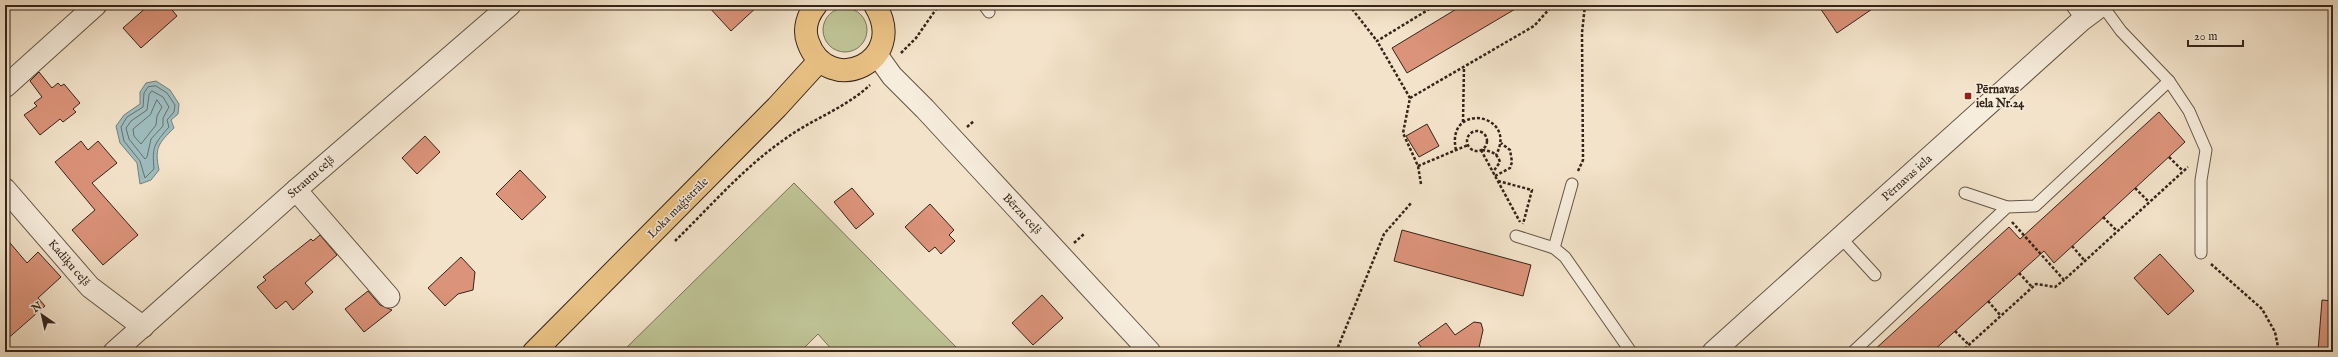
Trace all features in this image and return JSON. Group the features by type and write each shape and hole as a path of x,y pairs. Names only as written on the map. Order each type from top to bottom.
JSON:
{"main road":[{"path":"816,5 810,13 806,25 806,38 811,50 819,61 830,68 842,71 861,67 885,67 883,43 885,29 882,16 875,5"},
{"name":"Loka maģistrāle","path":"534,352 777,108 819,61"}],"street":[{"path":"5,87 96,5"},
{"name":"Strautu ceļš","path":"114,352 296,190 510,5"},
{"name":"Pērnavas iela","path":"1713,352 1841,238 2077,12 2102,5"},
{"name":"Bērzu ceļš","path":"885,67 1150,352"},
{"name":"Kadiķu ceļš","path":"5,189 90,287 143,327"},
{"path":"296,190 389,297"}],"lane":[{"path":"2102,5 2121,30 2169,81 2189,111 2206,150 2201,180 2201,253"},
{"path":"1965,193 2005,209 2035,206 2169,81"},
{"path":"1554,248 1572,184"},
{"path":"1853,352 2005,209"},
{"path":"1516,236 1554,248 1565,257 1631,352"},
{"path":"1841,238 1875,275"}],"path":[{"path":"669,247 759,159 785,138 855,99 885,67 916,38 940,5"},
{"path":"1349,5 1377,41 1410,98 1403,133 1418,166 1421,184"},
{"path":"1377,41 1436,5"},
{"path":"1410,98 1534,26 1553,5"},
{"path":"1572,184 1583,160 1582,40 1585,5"},
{"path":"1463,122 1464,66"},
{"path":"1456,150 1454,133 1463,122 1469,118 1478,118 1488,120 1498,130 1501,143 1496,155"},
{"path":"1468,145 1469,135 1474,131 1481,131 1488,139 1486,146 1481,150"},
{"path":"1495,176 1510,168 1512,162 1510,150 1501,143"},
{"path":"1418,166 1468,145"},
{"path":"1468,145 1475,151 1488,151 1496,155 1500,162 1493,172"},
{"path":"1481,150 1522,226 1532,190 1498,181"},
{"path":"1961,352 2036,284 2055,287 2064,280 2206,150"},
{"path":"2169,157 2183,171"},
{"path":"2135,188 2150,202"},
{"path":"1336,352 1384,234 1412,202"},
{"path":"2005,209 2064,280"},
{"path":"2103,217 2117,231"},
{"path":"2072,246 2085,261"},
{"path":"2201,253 2217,270 2262,309 2275,332 2279,352"},
{"path":"2019,273 2032,287"},
{"path":"1988,301 2001,316"},
{"path":"1955,331 1969,345"}],"green space":[{"path":"845,8 857,12 863,18 867,30 863,42 857,48 845,52 833,48 827,42 823,30 827,18 833,12"},
{"path":"794,183 961,352 834,352 818,334 800,352 622,352"}],"water":[{"path":"156,81 170,90 179,104 178,114 171,120 174,128 159,146 157,156 159,170 151,180 140,184 137,163 120,143 116,126 124,115 140,104 140,92 146,83"}],"building":[{"path":"149,5 168,5 177,16 141,48 123,28"},
{"path":"707,5 759,5 731,31"},
{"path":"1463,5 1522,5 1407,73 1392,48"},
{"path":"1818,5 1878,5 1837,33"},
{"path":"39,72 52,88 58,83 61,86 64,84 80,103 73,109 76,112 63,122 60,119 40,135 24,115 37,106 34,103 42,97 30,81"},
{"path":"2159,112 2185,142 2054,263 2044,251 1932,352 1872,352 2009,227 2020,239"},
{"path":"1427,124 1439,146 1419,157 1406,136"},
{"path":"425,136 440,152 417,174 402,158"},
{"path":"81,141 88,150 98,141 117,163 92,183 138,235 103,265 72,230 95,210 55,162"},
{"path":"520,170 546,197 522,220 496,194"},
{"path":"852,188 874,214 856,229 834,202"},
{"path":"930,204 954,230 949,235 955,241 941,254 935,247 929,252 905,227"},
{"path":"1402,230 1531,265 1523,296 1394,261"},
{"path":"320,235 337,255 305,283 313,292 293,310 286,301 276,309 257,287 266,280 263,277 311,239 313,241"},
{"path":"5,237 27,263 38,252 61,277 38,298 45,306 5,341"},
{"path":"2160,254 2194,291 2168,315 2134,278"},
{"path":"461,257 475,272 473,290 458,294 445,306 428,288"},
{"path":"368,291 380,305 392,310 364,332 345,309"},
{"path":"1042,295 1063,318 1033,345 1012,323"},
{"path":"2322,300 2333,301 2333,352 2318,351"},
{"path":"1474,322 1481,323 1483,330 1478,352 1425,352 1418,343 1446,323 1455,335"}],"place":[{"name":"Pērnavas iela Nr.24","path":"1968,96"}]}
